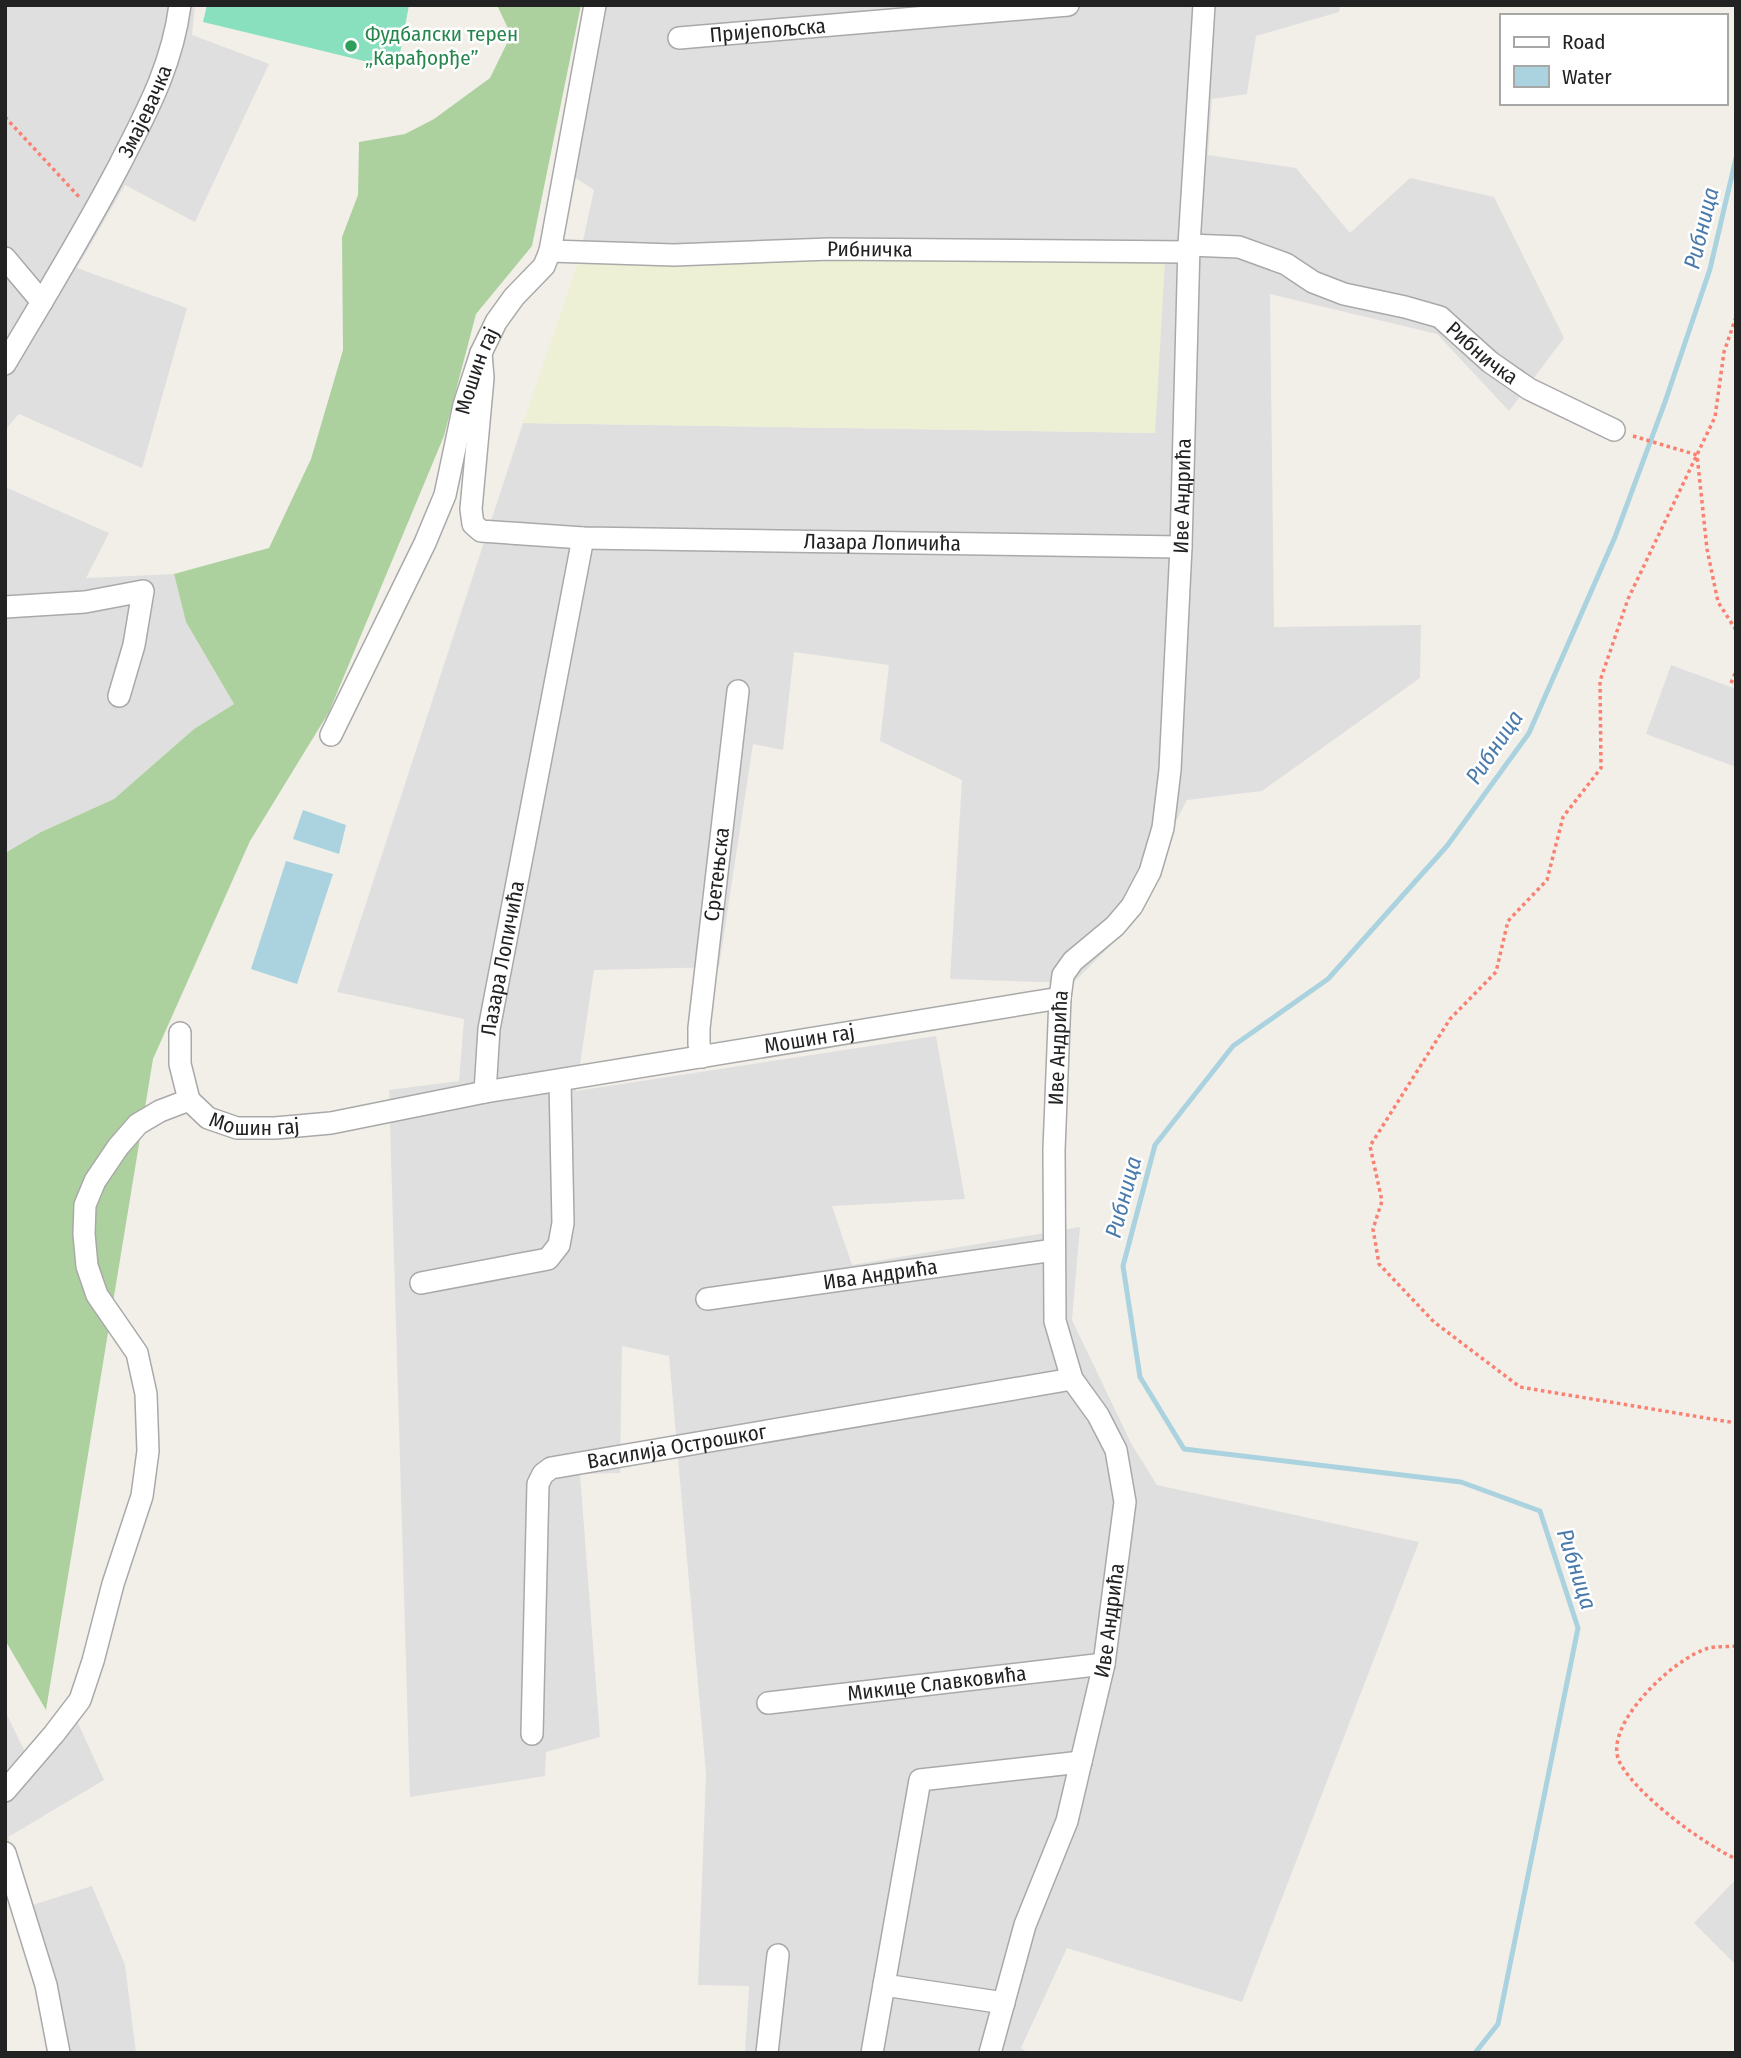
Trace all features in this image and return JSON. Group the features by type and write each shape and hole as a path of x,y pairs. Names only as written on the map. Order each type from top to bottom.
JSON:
{"street":[{"name":"Змајевачка","path":"5,364 94,213 158,90 177,27 180,5"},
{"name":"Мошин гај","path":"331,735 425,543 445,495 464,405 481,353 496,322 514,296 544,266 550,251 595,5"},
{"name":"Пријепољска","path":"678,38 1068,5"},
{"name":"Иве Андрића","path":"990,2053 1025,1925 1067,1821 1104,1664 1125,1502 1116,1450 1098,1415 1072,1379 1055,1321 1054,1150 1060,998 1063,975 1073,961 1115,926 1132,906 1150,872 1163,828 1170,770 1181,547 1189,248 1205,5"},
{"name":"Рибничка","path":"550,251 674,255 830,249 1239,247 1286,264 1313,282 1344,293 1440,317 1490,362 1529,389 1614,430"},
{"path":"5,258 42,302"},
{"name":"Лазара Лопичића","path":"481,353 484,378 474,461 472,524 481,531 583,538 1181,547"},
{"name":"Лазара Лопичића","path":"485,1092 489,1029 583,538"},
{"path":"5,607 85,602 143,590 134,645 118,696"},
{"name":"Сретењска","path":"702,1057 699,1028 738,691"},
{"name":"Мошин гај","path":"180,1033 180,1064 189,1100 208,1118 227,1125 237,1128 275,1128 331,1123 485,1092 1060,998"},
{"path":"421,1283 548,1259 559,1245 563,1223 560,1081"},
{"path":"5,1791 80,1700 113,1584 142,1496 148,1451 146,1394 137,1353 97,1295 87,1266 85,1205 95,1181 138,1124 160,1111 189,1100"},
{"name":"Ива Андрића","path":"707,1299 1054,1250"},
{"name":"Василија Острошког","path":"532,1734 538,1484 543,1474 551,1468 1072,1379"},
{"name":"Микице Славковића","path":"768,1703 1104,1664"},
{"path":"872,2053 920,1780 1081,1762"},
{"path":"5,1853 46,1985 59,2053"},
{"path":"767,2053 778,1955"},
{"path":"884,1985 1004,2003"}],"path":[{"path":"5,117 94,213"},
{"path":"1736,317 1724,352 1715,417 1628,599 1600,681 1601,768 1563,817 1547,880 1508,921 1496,972 1450,1019 1370,1146 1382,1201 1373,1229 1379,1264 1434,1322 1520,1387 1736,1423"},
{"path":"1614,430 1697,455"},
{"path":"1697,455 1707,549 1718,602 1736,630"},
{"path":"1731,683 1736,671"},
{"path":"1736,1646 1708,1648 1689,1658 1664,1677 1641,1697 1626,1719 1618,1739 1619,1761 1634,1781 1684,1828 1736,1859"}],"shaded area":[{"path":"5,5 195,5 192,35 269,64 195,222 125,185 77,268 187,308 142,468 19,414 5,430"},
{"path":"597,5 1340,5 1339,12 1256,36 1247,94 1212,99 1208,155 1296,168 1350,233 1410,178 1494,197 1564,338 1509,411 1437,334 1270,294 1274,627 1421,625 1420,678 1262,791 1187,800 1112,944 1073,983 950,979 962,780 880,741 889,665 794,652 783,750 753,744 719,967 594,970 576,1091 936,1036 965,1199 832,1206 852,1265 1080,1227 1072,1320 1132,1445 1157,1485 1419,1542 1242,2002 1067,1948 1021,2048 1029,2053 745,2053 749,1986 698,1985 706,1774 669,1356 622,1346 620,1473 580,1474 600,1737 546,1752 545,1776 410,1797 389,1090 459,1081 464,1019 337,992 523,423 1154,433 579,259 594,190 571,175"},
{"path":"5,487 109,533 86,578 174,574 186,622 234,704 194,729 114,799 41,832 5,853"},
{"path":"1671,665 1736,689 1736,767 1646,734"},
{"path":"72,1710 104,1780 8,1837 33,1905 92,1886 125,1965 136,2053 59,2053 5,1853 5,1711 30,1762"},
{"path":"1736,1879 1736,1965 1694,1923"}],"green space":[{"name":"Фудбалски терен „Карађорђе”","path":"207,5 409,5 397,69 203,22"},
{"path":"497,5 581,5 532,246 476,314 444,436 329,712 250,841 153,1059 46,1710 5,1640 5,853 41,832 114,799 194,729 234,704 186,622 174,574 269,548 311,459 343,350 342,237 358,195 359,142 405,134 434,119 490,78 511,35"},
{"path":"579,259 1165,260 1155,433 523,423"}],"water":[{"path":"303,810 346,825 339,854 293,839"},
{"path":"286,861 333,874 297,984 251,969"}],"waterway":[{"name":"Рибница","path":"1475,2053 1498,2024 1578,1628 1540,1511 1461,1482 1184,1449 1140,1377 1123,1266 1155,1145 1233,1046 1328,979 1447,846 1529,733 1615,537 1665,402 1710,269 1736,158"}],"place":[{"name":"Фудбалски терен „Карађорђе”","path":"351,46"}]}
